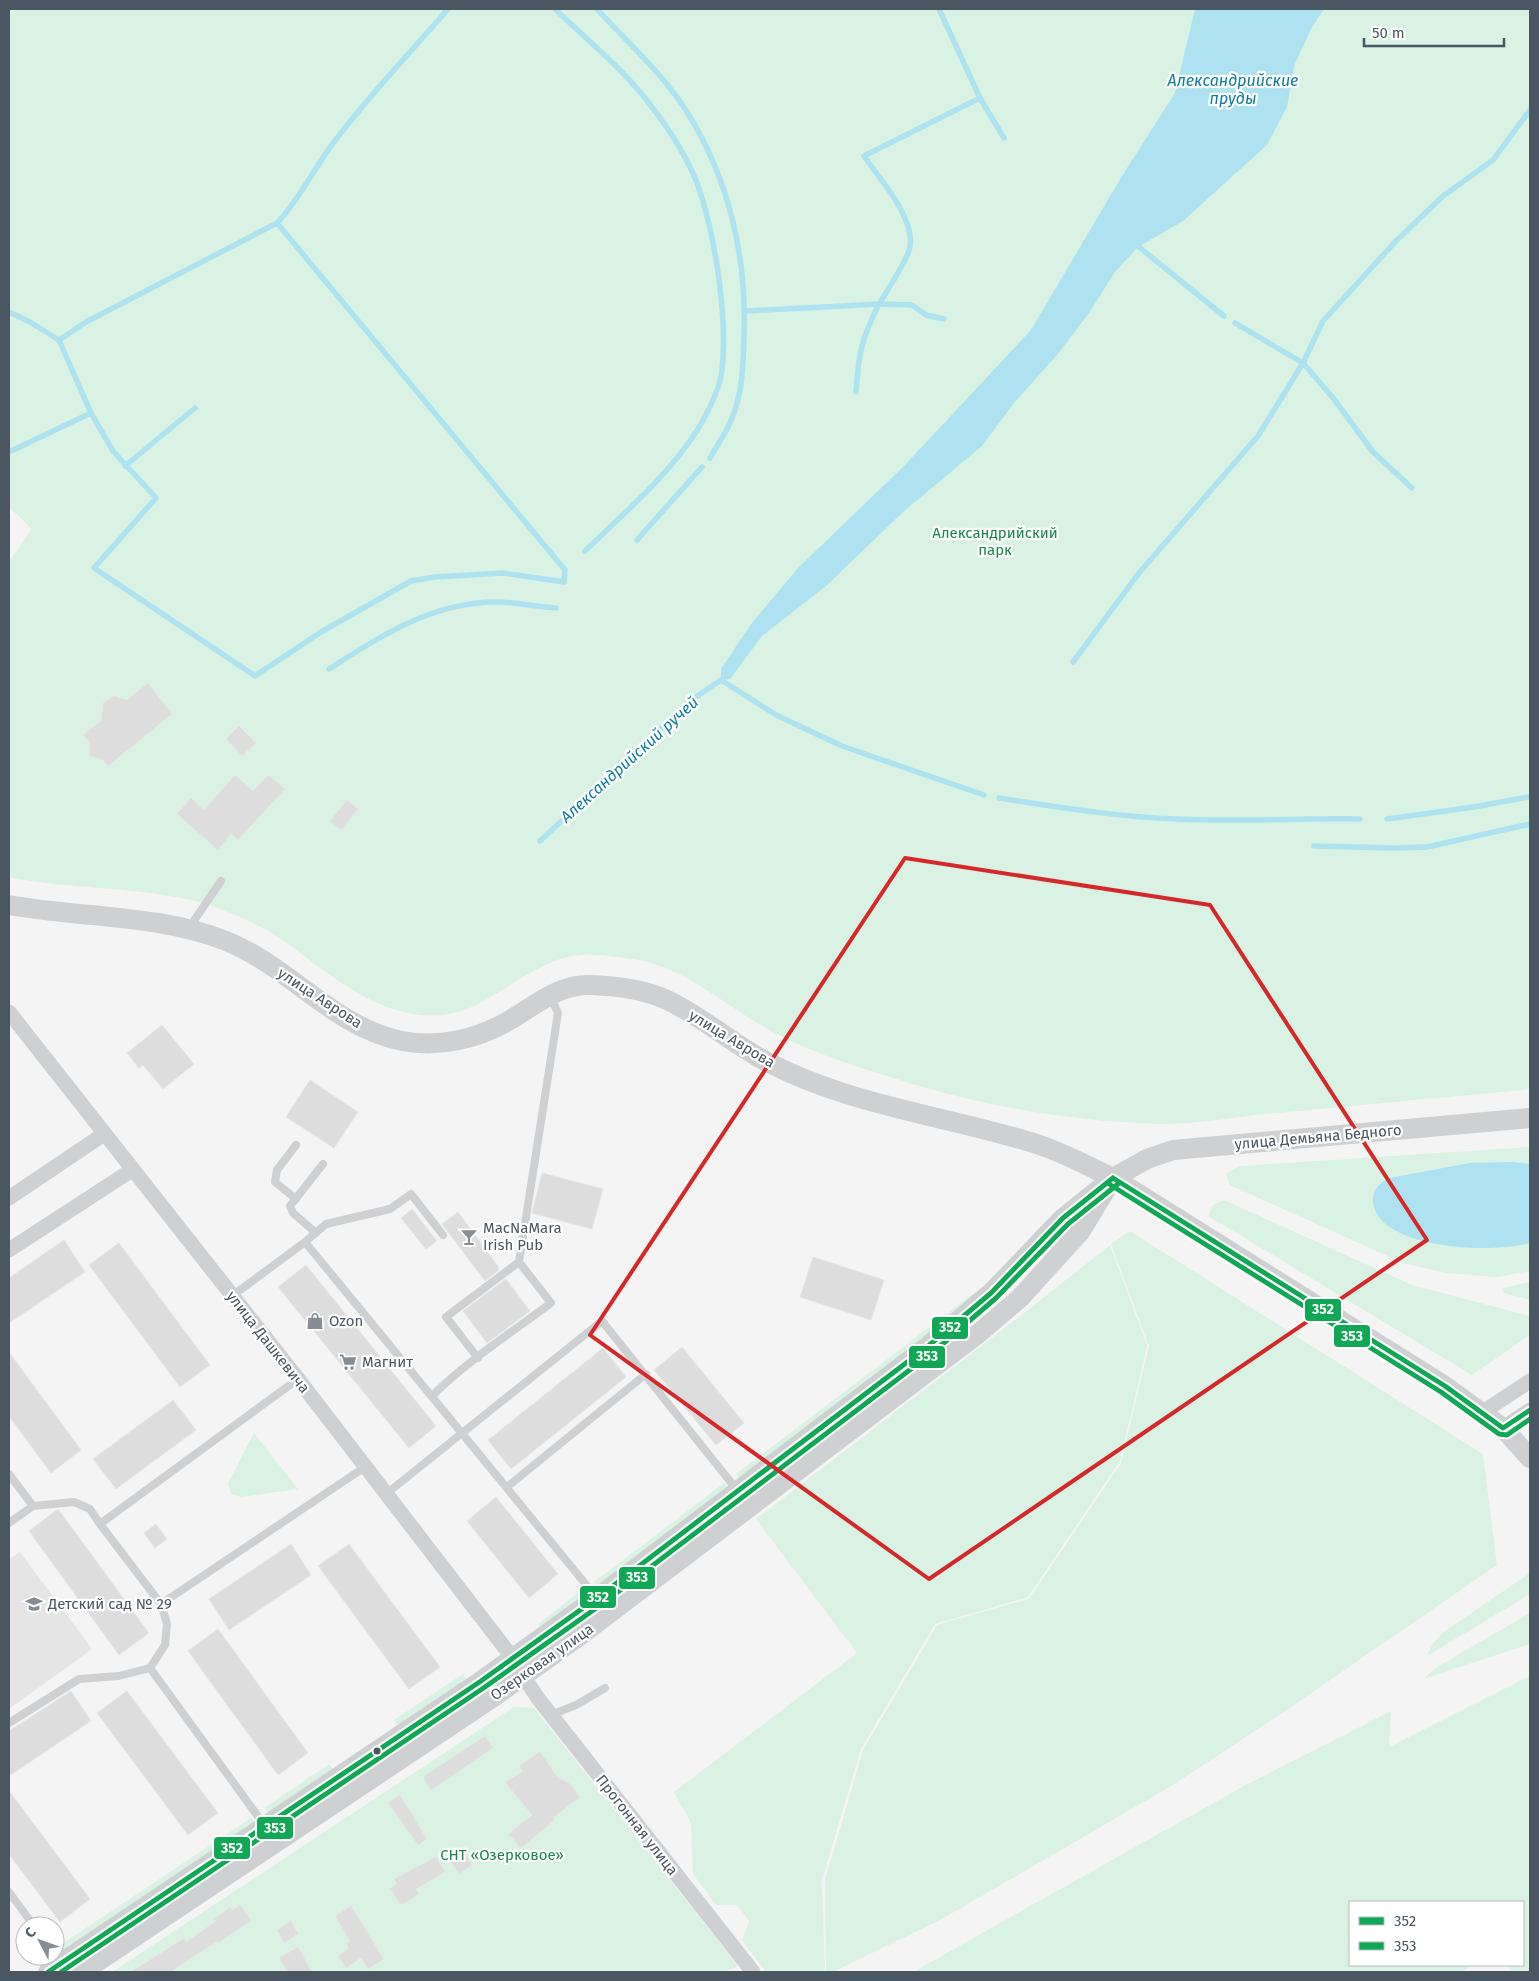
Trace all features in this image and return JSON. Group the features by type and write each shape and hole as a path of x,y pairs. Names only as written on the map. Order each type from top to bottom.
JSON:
{"street":[{"name":"улица Аврова","path":"9,905 167,925 241,948 353,1023 380,1035 402,1041 425,1044 450,1042 478,1035 506,1022 567,988 588,984 631,989 666,1000 759,1057 799,1076 921,1116 1036,1144 1073,1158 1113,1178 1178,1217 1483,1412 1503,1428 1530,1458"},
{"name":"улица Дашкевича","path":"9,1012 298,1379 512,1658 523,1675"},
{"name":"улица Демьяна Бедного","path":"1113,1178 1147,1159 1173,1150 1530,1118"},
{"path":"9,1198 104,1134"},
{"path":"9,1250 132,1170"},
{"name":"Озерковая улица","path":"82,1972 597,1598 905,1364 969,1313 1005,1279 1063,1218 1113,1178"},
{"name":"Озерковая улица","path":"65,1961 523,1675 582,1634 979,1333 1020,1298 1080,1232 1113,1178"},
{"path":"1483,1412 1530,1381"},
{"path":"1503,1428 1530,1410"},
{"name":"Прогонная улица","path":"523,1675 551,1714 753,1972"}],"lane":[{"path":"188,930 221,881"},
{"path":"478,1358 446,1317 519,1262 558,1013 550,996"},
{"path":"296,1145 277,1170 275,1182 296,1199"},
{"path":"316,1233 293,1213 290,1206 323,1164"},
{"path":"232,1296 305,1242 326,1224 390,1209 411,1194 443,1235"},
{"path":"305,1242 597,1598"},
{"path":"432,1396 455,1373 551,1303 519,1262"},
{"path":"386,1494 602,1321 750,1507"},
{"path":"507,1487 646,1374"},
{"path":"100,1524 298,1379"},
{"path":"161,1604 365,1466"},
{"path":"9,1474 33,1506"},
{"path":"9,1523 33,1506 74,1502 90,1509 161,1604 167,1624 165,1645 150,1668 119,1676 79,1679 9,1722"},
{"path":"150,1668 271,1834"},
{"path":"551,1714 576,1705 605,1688"},
{"path":"9,1892 27,1916"}],"highlighted area":[{"path":"905,858 1210,905 1427,1240 929,1579 590,1335"}],"shaded area":[{"name":"Детский сад № 29","path":"20,1552 92,1649 9,1709 9,1559"}],"green space":[{"name":"Александрийский парк","path":"9,9 1530,9 1530,1089 1186,1123 1157,1124 1062,1116 967,1099 873,1072 823,1054 775,1033 707,990 653,963 596,955 578,955 560,959 464,1010 443,1015 420,1015 393,1009 360,994 344,985 269,931 211,906 155,894 9,877 9,561 32,529 9,507"},
{"path":"1530,1147 1530,1164 1469,1163 1389,1178 1379,1185 1374,1193 1373,1201 1380,1217 1395,1230 1416,1239 1440,1244 1491,1248 1530,1243 1530,1271 1497,1277 1446,1273 1403,1263 1230,1185 1226,1174 1240,1166"},
{"path":"1224,1200 1412,1285 1530,1316 1530,1335 1472,1375 1208,1216 1213,1205"},
{"path":"1130,1231 1483,1454 1497,1565 1288,1709 1173,1785 942,1919 833,1972 826,1972 825,1880 863,1750 937,1625 1029,1599 1121,1463 1149,1346 1111,1244"},
{"path":"1110,1245 1147,1346 1120,1461 1028,1597 935,1624 861,1749 822,1880 825,1972 766,1972 742,1940 749,1921 737,1905 716,1905 693,1874 691,1823 674,1792 857,1653 756,1519"},
{"path":"1530,1282 1530,1300 1504,1293 1503,1288"},
{"path":"986,1284 990,1289 740,1479 736,1474"},
{"path":"254,1433 298,1489 241,1497 231,1494 228,1483"},
{"path":"724,1483 727,1487 597,1587 594,1582"},
{"path":"1530,1573 1530,1594 1427,1656 1432,1645 1442,1633"},
{"path":"579,1592 583,1597 541,1629 538,1624"},
{"path":"1530,1613 1530,1644 1423,1679 1437,1667"},
{"path":"463,1674 466,1679 398,1726 394,1720"},
{"path":"1530,1676 1530,1972 1513,1972 1507,1966 1524,1966 1524,1901 1349,1901 1349,1966 1473,1966 1461,1972 913,1972 1242,1787 1391,1711 1389,1747"},
{"name":"СНТ «Озерковое»","path":"514,1707 534,1708 738,1966 724,1972 112,1972"},
{"path":"329,1764 333,1769 268,1813 264,1808"},
{"path":"251,1818 254,1822 65,1949 65,1942"}],"water":[{"name":"Александрийские пруды","path":"1195,9 1324,9 1312,27 1294,66 1287,107 1267,145 1183,221 1138,247 1115,272 1089,313 1057,355 1014,403 982,446 903,512 826,586 762,636 730,679 721,680 721,669 751,624 798,568 904,466 1031,330 1122,176 1175,93"},
{"path":"1514,1162 1530,1164 1530,1243 1491,1248 1466,1248 1440,1245 1416,1239 1395,1230 1380,1218 1373,1202 1377,1187 1389,1178 1469,1163"}],"building":[{"path":"148,683 172,714 108,766 103,760 90,756 89,742 83,735 101,721 103,703 114,696 127,700"},
{"path":"239,726 256,743 242,756 226,739"},
{"path":"235,775 253,791 268,775 285,789 238,840 231,834 218,850 177,814 191,798 204,810"},
{"path":"347,800 358,809 341,830 330,821"},
{"path":"162,1025 194,1064 163,1089 143,1065 139,1068 127,1053"},
{"path":"310,1080 358,1112 334,1148 286,1117"},
{"path":"542,1173 603,1189 592,1229 532,1213"},
{"path":"412,1209 437,1241 426,1249 401,1218"},
{"path":"458,1212 498,1266 499,1270 485,1281 442,1224"},
{"path":"64,1240 85,1272 9,1323 9,1278"},
{"path":"119,1243 210,1365 180,1387 89,1265"},
{"path":"813,1257 884,1280 871,1320 800,1297"},
{"path":"306,1265 436,1426 409,1448 278,1287"},
{"path":"506,1279 530,1311 487,1343 463,1311"},
{"path":"682,1347 744,1423 716,1445 654,1370"},
{"path":"603,1348 626,1377 511,1469 488,1440"},
{"path":"9,1352 81,1450 51,1473 9,1416"},
{"path":"173,1400 196,1430 116,1489 93,1459"},
{"path":"496,1497 558,1574 529,1598 467,1521"},
{"path":"58,1509 149,1633 119,1655 29,1531"},
{"path":"156,1524 167,1539 155,1548 144,1533"},
{"path":"291,1544 311,1575 229,1630 209,1599"},
{"path":"349,1544 440,1667 409,1689 318,1566"},
{"path":"218,1629 308,1753 278,1775 188,1651"},
{"path":"71,1691 91,1721 9,1776 9,1731"},
{"path":"127,1691 218,1813 188,1835 97,1713"},
{"path":"485,1736 493,1748 431,1790 423,1777"},
{"path":"540,1751 557,1777 569,1783 580,1797 554,1817 555,1819 548,1826 521,1848 508,1834 532,1815 505,1782 523,1771 519,1766"},
{"path":"9,1791 90,1899 65,1918 65,1916 56,1916 9,1854"},
{"path":"400,1795 427,1839 418,1845 388,1803"},
{"path":"462,1848 472,1865 459,1874 448,1858"},
{"path":"436,1857 445,1872 416,1889 419,1894 401,1905 390,1888 397,1884 394,1879"},
{"path":"240,1905 251,1920 219,1943 218,1941 170,1972 131,1972 184,1938 186,1942 216,1921 214,1919 230,1907 232,1910"},
{"path":"351,1906 384,1959 368,1969 361,1958 346,1968 338,1956 349,1948 346,1943 350,1941 335,1916"},
{"path":"291,1921 298,1934 284,1943 277,1930"},
{"path":"298,1947 312,1972 287,1972 279,1958"}],"waterway":[{"path":"59,340 86,322 277,223 293,204 347,125 448,9"},
{"path":"555,9 638,89 682,151 697,183 709,226 718,276 723,326 721,377 713,400 698,429 660,478 585,551"},
{"path":"597,9 656,72 687,112 714,164 732,220 738,248 744,306 742,378 736,408 725,433 710,458"},
{"path":"746,311 879,304 905,259 910,247 910,235 902,211 864,156 980,98 939,9"},
{"path":"980,98 1004,138"},
{"path":"1073,662 1139,573 1258,436 1303,363 1323,321 1395,242 1443,196 1493,160 1530,110"},
{"path":"9,312 30,322 59,340 91,413 113,451 156,498 94,568 255,676 321,632 411,581 435,577 503,573 564,582 565,570 277,223"},
{"path":"1139,247 1224,316"},
{"path":"856,392 862,346 868,327 879,304 912,305 926,315 944,319"},
{"path":"1235,323 1303,363 1334,399 1373,452 1412,488"},
{"path":"125,466 195,408"},
{"path":"9,452 91,413"},
{"path":"637,540 702,467"},
{"path":"329,669 388,633 429,614 450,608 496,602 556,608"},
{"name":"Александрийский ручей","path":"540,841 693,699 721,680 776,715 842,746 984,795"},
{"path":"1387,819 1474,807 1528,797"},
{"path":"999,798 1088,811 1155,818 1200,820 1360,819"},
{"path":"1314,846 1427,847 1530,824"}],"transit line":[{"name":"352","path":"1113,1178 1445,1386 1503,1428 1530,1410"},
{"name":"352","path":"48,1972 481,1681 597,1598 927,1347 991,1293 1063,1218 1113,1178"},
{"name":"353","path":"1109,1184 1441,1392 1499,1434 1507,1435 1530,1419"},
{"name":"353","path":"61,1972 485,1687 602,1604 932,1353 996,1298 1068,1224 1118,1184"}],"place":[{"name":"MacNaMara Irish Pub","path":"469,1237"},
{"name":"Ozon","path":"315,1321"},
{"name":"Магнит","path":"348,1362"},
{"name":"Детский сад № 29","path":"34,1604"}]}
